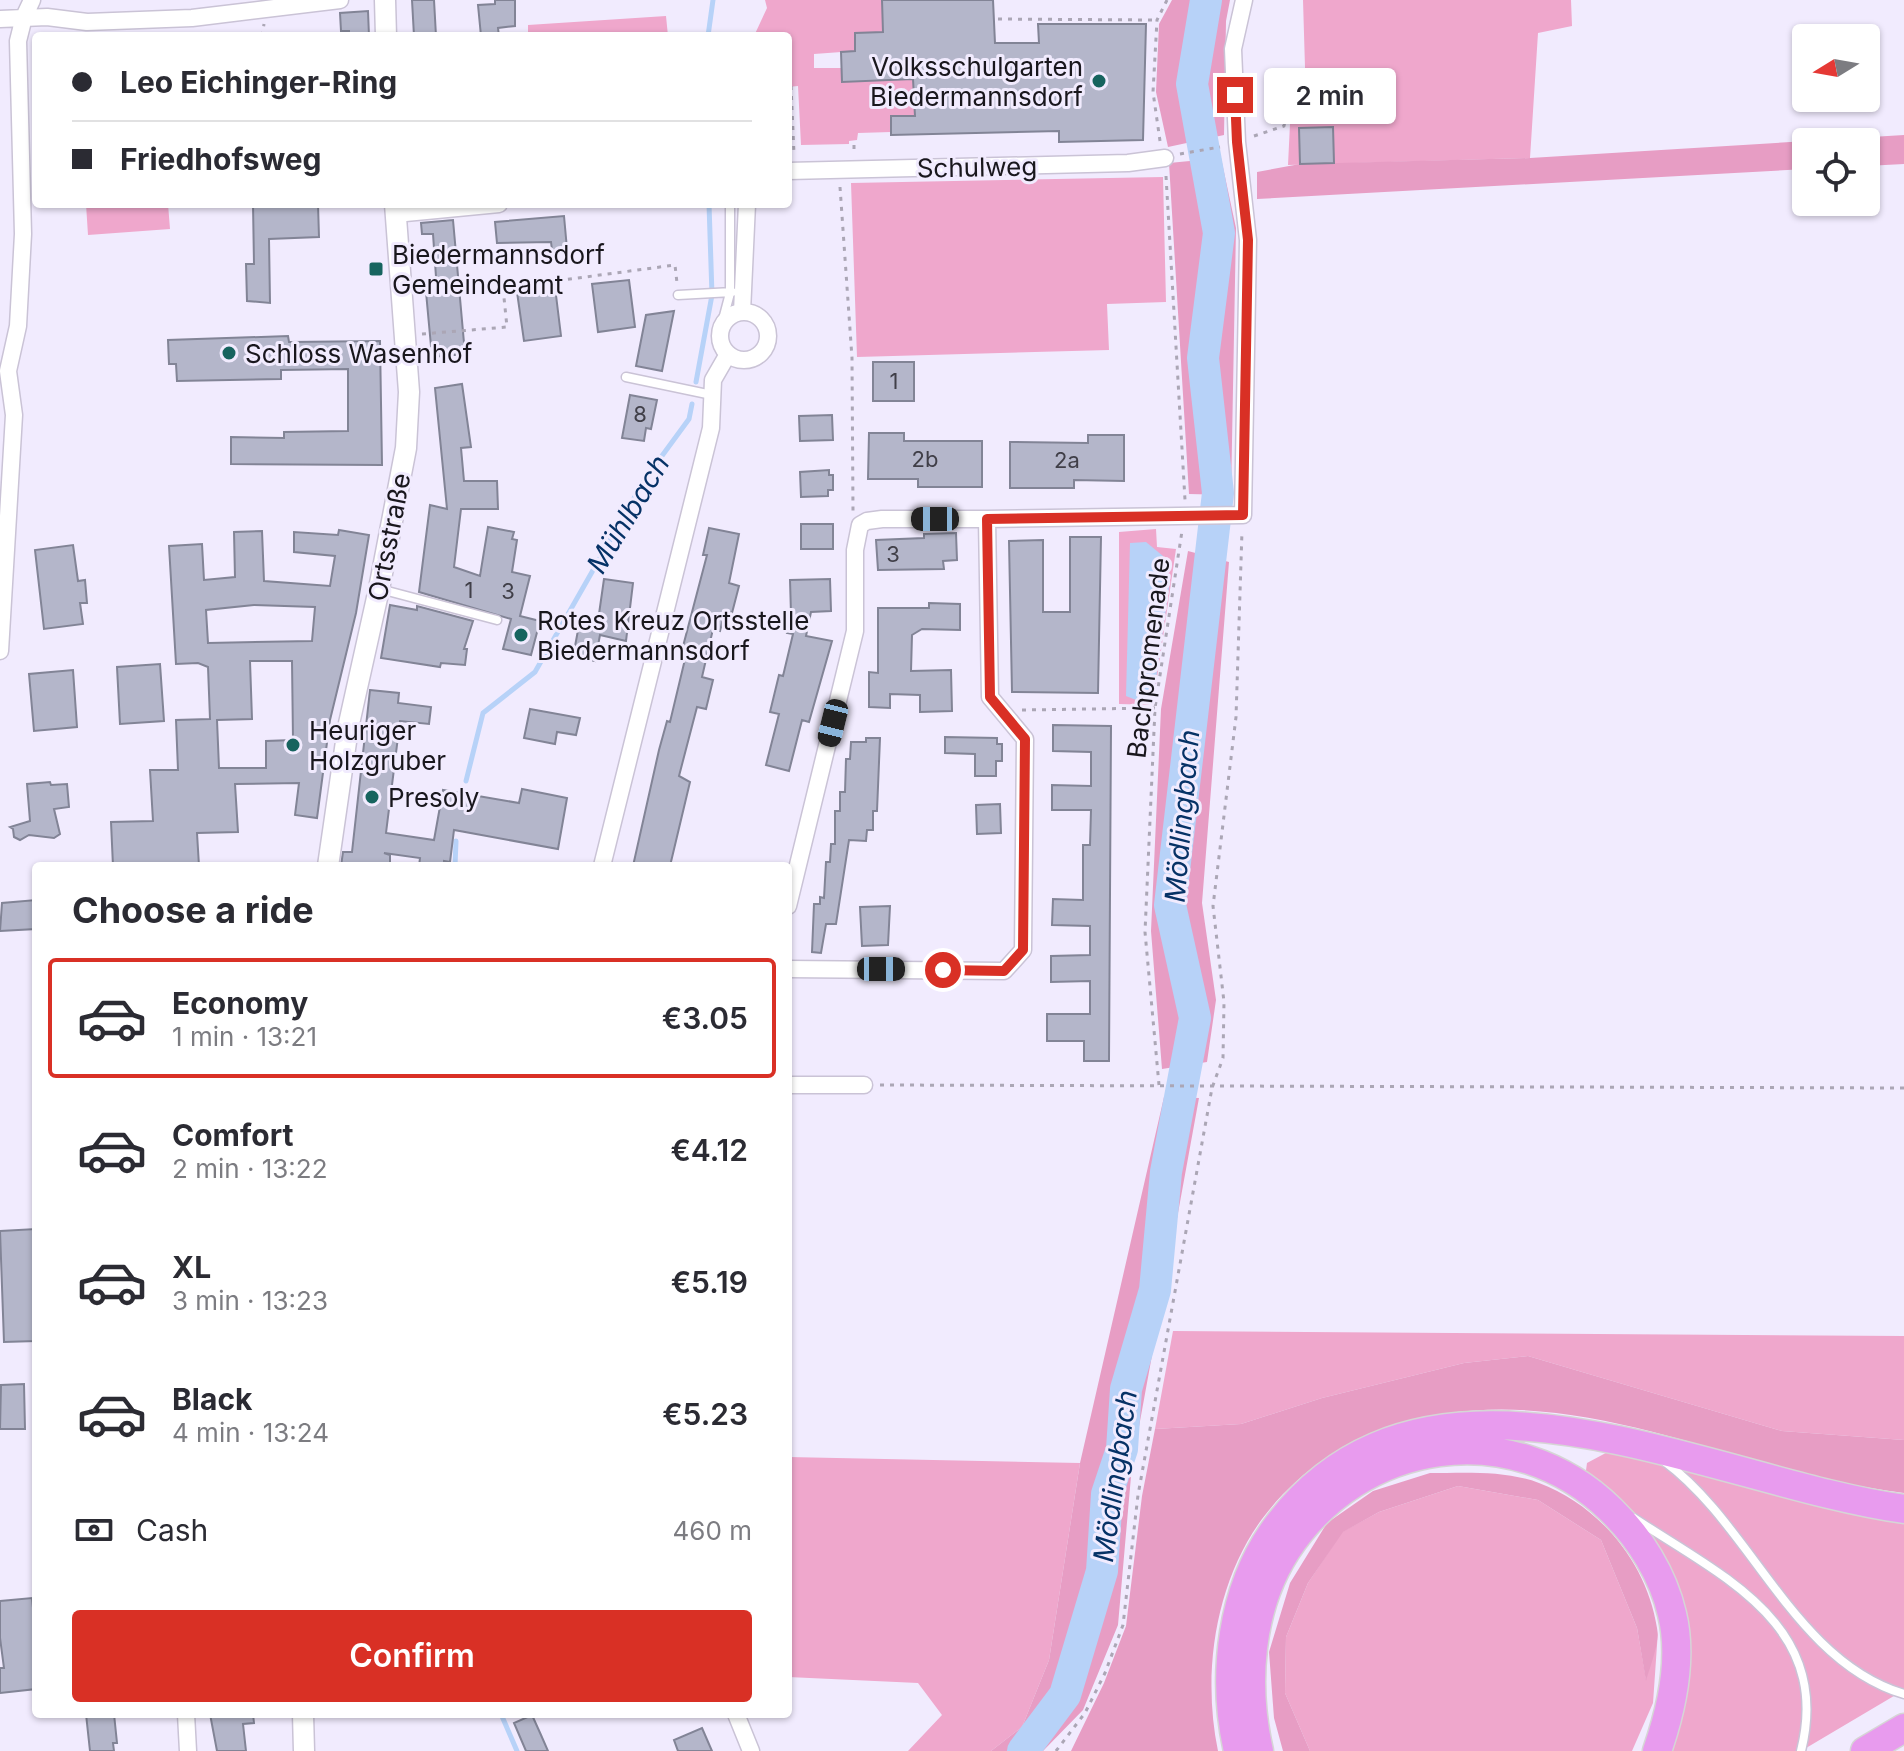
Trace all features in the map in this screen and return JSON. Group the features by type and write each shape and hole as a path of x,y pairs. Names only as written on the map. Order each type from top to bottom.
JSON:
{"highway":[{"path":"1238,1751 1230,1689 1233,1643 1240,1604 1269,1536 1294,1504 1321,1478 1354,1456 1390,1440 1424,1431 1470,1425 1565,1430 1644,1446 1857,1502 1904,1509"},
{"path":"1259,1751 1252,1706 1251,1668 1256,1629 1278,1564 1308,1521 1329,1500 1384,1466 1447,1451 1483,1451 1543,1465 1573,1480 1598,1498 1624,1523 1643,1548 1661,1582 1672,1613 1677,1647 1673,1687 1657,1751"},
{"path":"1865,1751 1904,1728"}],"street":[{"path":"0,651 3,538 14,415 8,371 18,326 23,234 18,41 32,0"},
{"path":"0,19 24,17 87,22 192,18 261,4 340,0"},
{"path":"385,0 386,32"},
{"path":"792,890 855,631 855,550 860,525 882,519 1234,515 1248,240 1230,144 1233,49 1244,0"},
{"name":"Schulweg","path":"792,164 839,170 1128,163 1173,156"},
{"path":"395,209 416,208"},
{"path":"742,312 737,291 747,208"},
{"name":"Ortsstraße","path":"329,862 348,728 406,448 409,392 395,209"},
{"path":"742,312 757,315 762,320 768,342 759,355 739,360 728,354 720,340 720,331 728,318 742,312"},
{"path":"603,862 711,428 713,380 728,354"},
{"path":"792,969 1004,971 1023,950 1025,739 990,697 987,519"},
{"path":"792,1085 864,1085"},
{"path":"186,1718 188,1751"},
{"path":"303,1718 304,1751"},
{"path":"738,1718 751,1751"}],"lane":[{"path":"720,331 737,291 730,208"},
{"path":"678,295 737,291"},
{"path":"626,377 712,395"},
{"path":"379,589 497,620"},
{"path":"1644,1446 1694,1487 1833,1654 1876,1684 1904,1694"},
{"path":"1598,1498 1740,1588 1778,1624 1799,1662 1804,1682 1807,1705 1801,1751"}],"path":[{"name":"Bachpromenade","path":"1159,1085 1145,932 1155,708 1190,516 1173,156 1158,134 1153,92 1157,20 1167,0"},
{"path":"998,19 1157,20"},
{"path":"1173,156 1230,144 1284,126 1287,109 1281,97"},
{"path":"839,170 851,381 851,507 860,525"},
{"path":"430,334 507,327 503,288 675,265 678,295"},
{"path":"1056,1751 1085,1713 1105,1673 1123,1625 1138,1495 1212,1088 1223,1058 1224,1002 1213,906 1236,717 1234,515"},
{"path":"1002,711 1155,708"},
{"path":"864,1085 1904,1088"}],"shaded area":[{"path":"765,0 882,0 883,32 855,33 855,51 814,54 814,68 841,68 842,82 987,74 914,94 915,116 891,116 891,132 858,133 857,140 849,141 849,144 801,145 798,86 792,87 792,32 756,32 767,8"},
{"path":"1172,0 1230,0 1226,21 1224,135 1168,147 1156,92 1159,24"},
{"path":"1303,0 1571,0 1572,26 1538,33 1530,158 1288,165 1291,103 1306,101"},
{"path":"666,16 668,32 528,32 528,25"},
{"path":"1904,135 1904,164 1880,165 1880,136"},
{"path":"1792,142 1792,170 1257,199 1257,172 1300,164 1530,158"},
{"path":"1221,158 1236,228 1231,495 1189,494 1169,163"},
{"path":"1163,177 1166,302 1107,304 1109,350 857,357 851,183"},
{"path":"86,208 168,208 170,229 88,235"},
{"path":"1156,529 1157,547 1176,549 1153,705 1119,704 1119,532"},
{"path":"1188,551 1229,562 1202,903 1216,1000 1207,1062 1162,1069 1151,931 1161,709"},
{"path":"1164,1097 1199,1098 1132,1465 1118,1625 1083,1710 1043,1751 991,1751 1022,1727 1049,1660 1080,1463"},
{"path":"1173,1331 1904,1336 1904,1440 1782,1431 1528,1356 1464,1363 1322,1398 1241,1424 1155,1429"},
{"path":"1528,1356 1782,1431 1904,1440 1904,1493 1840,1482 1586,1417 1522,1410 1458,1412 1393,1426 1355,1441 1304,1474 1275,1503 1246,1544 1233,1571 1216,1630 1212,1691 1218,1751 1071,1751 1104,1683 1126,1626 1142,1496 1155,1429 1241,1424 1322,1398 1464,1363"},
{"path":"1617,1447 1904,1517 1904,1690 1801,1751 1670,1751 1688,1647 1585,1478 1587,1463"},
{"path":"792,1457 1080,1463 1049,1660 1022,1727 991,1751 908,1751 942,1715 918,1683 792,1677"},
{"path":"1430,1473 1485,1473 1526,1479 1561,1493 1601,1522 1631,1560 1652,1604 1657,1640 1646,1681 1637,1628 1601,1540 1538,1500 1458,1486 1379,1512 1343,1532 1308,1583 1286,1637 1285,1693 1310,1751 1283,1751 1274,1718 1269,1652 1290,1583 1327,1523 1373,1491"},
{"path":"1458,1486 1538,1500 1601,1540 1637,1628 1646,1679 1658,1631 1653,1703 1632,1751 1310,1751 1285,1693 1286,1637 1308,1583 1342,1532 1379,1512"}],"water":[{"path":"1146,542 1163,556 1170,580 1154,693 1141,702 1126,696 1130,543"}],"building":[{"path":"412,0 434,0 436,32 414,32"},
{"path":"495,0 515,0 515,26 498,28 498,32 481,32 478,5 495,4"},
{"path":"882,0 993,0 995,43 1039,43 1038,24 1146,24 1143,140 1059,142 1059,131 891,135 891,116 915,116 913,79 842,82 841,52 855,51 855,33 883,32"},
{"path":"368,11 369,32 341,31 340,13"},
{"path":"1333,127 1334,163 1300,164 1299,128"},
{"path":"253,208 318,208 319,237 269,239 270,303 247,301 246,264 254,264"},
{"path":"564,216 567,249 552,250 551,242 497,243 495,222"},
{"path":"453,220 465,354 432,357 426,292 437,291 433,234 422,234 421,223"},
{"path":"629,280 635,327 598,332 592,284"},
{"path":"555,287 561,336 524,341 517,292"},
{"path":"674,311 662,371 636,366 646,315"},
{"path":"288,336 289,342 380,341 382,465 231,464 231,437 284,438 284,432 348,431 348,369 281,370 281,379 177,381 176,364 169,364 168,340"},
{"path":"873,362 914,362 914,401 873,401"},
{"path":"462,384 471,447 461,448 464,481 497,481 498,509 461,509 454,567 480,576 488,527 514,532 512,539 517,540 512,572 530,576 520,616 540,621 531,655 503,649 511,619 419,592 430,505 447,509 435,388"},
{"path":"630,395 657,400 651,429 646,428 644,441 622,438"},
{"path":"832,415 833,440 800,441 799,416"},
{"path":"869,433 904,433 904,441 982,441 982,487 918,487 918,479 868,479"},
{"path":"1088,435 1124,435 1124,481 1074,480 1074,488 1010,488 1010,442 1088,443"},
{"path":"829,470 829,475 833,475 833,490 828,490 828,496 801,497 800,472"},
{"path":"801,524 833,524 833,549 801,549"},
{"path":"709,528 739,534 729,583 739,586 732,613 725,611 720,631 713,629 702,677 713,680 706,709 697,707 679,776 690,782 671,862 634,862 659,750 667,721 670,722 686,655 681,654 707,555 703,555"},
{"path":"339,530 369,535 356,613 330,720 317,818 295,815 299,783 235,784 238,832 197,833 199,862 113,862 111,822 153,821 150,770 178,770 176,720 210,719 208,667 198,663 176,664 169,546 202,544 204,580 235,577 234,532 262,531 264,581 330,586 335,556 294,552 294,532 338,535","holes":["254,605 315,607 312,641 208,643 206,610","250,661 292,661 293,740 266,741 266,768 219,768 217,720 252,719"]},
{"path":"956,533 957,560 943,561 944,569 878,570 876,540"},
{"path":"1070,537 1101,537 1098,693 1012,692 1009,541 1043,540 1043,612 1070,612"},
{"path":"73,545 78,581 85,580 87,603 80,603 83,624 44,629 35,550"},
{"path":"604,579 633,583 626,641 600,635 595,661 573,657 579,625 597,628"},
{"path":"830,579 831,611 811,612 806,636 832,641 809,722 802,720 789,771 766,765 779,714 770,712 793,634 787,633 791,614 790,580"},
{"path":"929,603 960,604 960,630 922,629 912,635 911,671 951,670 952,711 920,712 920,695 890,694 890,708 869,707 869,672 878,673 878,608 929,608"},
{"path":"390,605 417,610 417,606 473,621 464,649 467,649 465,665 441,663 440,667 381,658"},
{"path":"160,664 164,721 120,724 117,667"},
{"path":"73,670 77,727 34,731 29,674"},
{"path":"370,690 399,693 398,703 431,707 429,724 400,721 386,833 434,840 443,790 519,803 522,789 567,798 558,849 454,830 450,862 420,862 420,858 384,853 390,855 390,862 342,862 343,852 352,852"},
{"path":"530,709 580,718 576,735 557,732 555,744 524,738"},
{"path":"1053,725 1111,726 1109,1061 1084,1061 1084,1041 1047,1041 1047,1014 1090,1014 1090,981 1051,982 1051,956 1090,955 1090,926 1052,925 1053,899 1083,900 1083,845 1090,845 1091,810 1052,810 1052,785 1091,786 1091,752 1053,751"},
{"path":"945,737 997,738 997,744 1002,744 1002,761 996,761 996,776 975,776 975,754 945,753"},
{"path":"866,738 880,738 877,811 873,811 873,830 867,830 866,841 849,840 836,924 826,924 821,953 812,952 814,904 820,904 820,897 824,898 826,862 830,862 831,844 835,844 835,811 840,811 840,792 845,792 846,759 850,759 851,742 866,742"},
{"path":"50,782 51,785 67,784 69,807 54,809 60,834 54,838 29,835 20,840 14,837 10,827 30,821 27,784"},
{"path":"1000,804 1001,833 977,834 976,805"},
{"path":"32,900 32,929 0,931 2,903"},
{"path":"890,906 888,945 862,946 860,907"},
{"path":"32,1229 32,1341 4,1342 0,1231"},
{"path":"24,1384 25,1429 0,1429 1,1385"},
{"path":"32,1598 32,1689 0,1693 0,1668 4,1668 0,1601"},
{"path":"86,1718 114,1718 117,1743 113,1743 114,1751 90,1751"},
{"path":"211,1718 253,1718 254,1723 243,1724 246,1751 217,1751"},
{"path":"533,1718 548,1751 526,1751 514,1723"},
{"path":"702,1728 712,1751 678,1751 674,1740"}],"waterway":[{"name":"Mühlbach","path":"709,32 713,0"},
{"name":"Mödlingbach","path":"1023,1751 1065,1695 1102,1571 1107,1494 1122,1449 1126,1389 1155,1290 1166,1172 1195,1018 1170,905 1218,493 1203,358 1219,233 1192,84 1206,0"},
{"name":"Mühlbach","path":"696,382 712,295 709,208"},
{"name":"Mühlbach","path":"466,781 483,713 535,672 645,479 689,419 692,404"},
{"name":"Mühlbach","path":"455,862 456,841"},
{"name":"Mühlbach","path":"503,1718 517,1751"}],"place":[{"name":"Volksschulgarten Biedermannsdorf","path":"1099,81"},
{"name":"Biedermannsdorf Gemeindeamt","path":"376,269"},
{"name":"Schloss Wasenhof","path":"229,353"},
{"name":"Rotes Kreuz Ortsstelle Biedermannsdorf","path":"521,635"},
{"name":"Heuriger Holzgruber","path":"293,745"},
{"name":"Presoly","path":"372,797"}],"route":[{"path":"943,970 1004,971 1023,950 1025,739 990,697 987,519 1243,515 1248,240 1235,95"}]}
